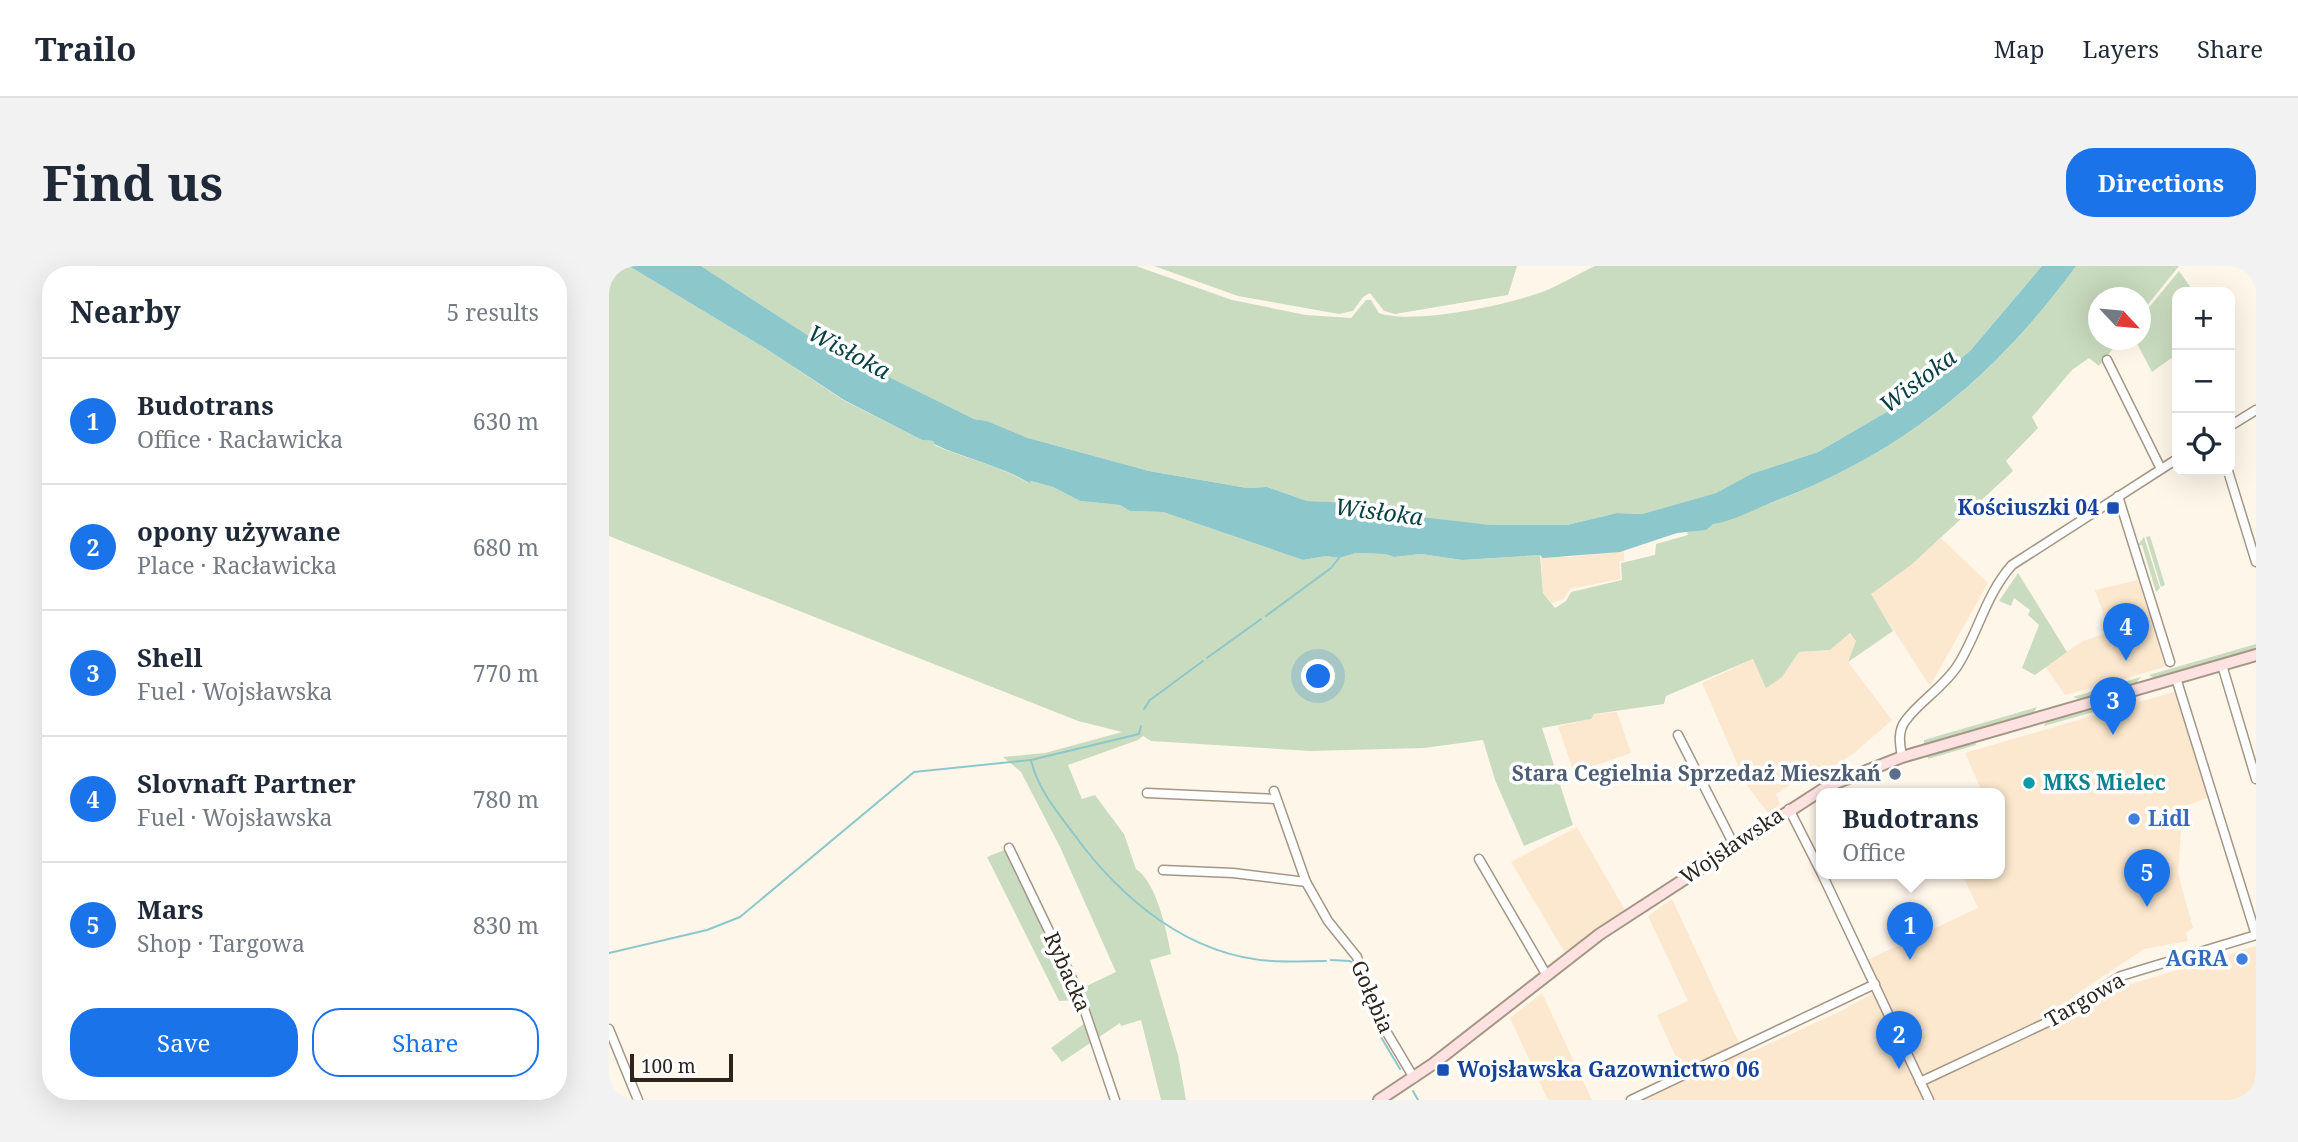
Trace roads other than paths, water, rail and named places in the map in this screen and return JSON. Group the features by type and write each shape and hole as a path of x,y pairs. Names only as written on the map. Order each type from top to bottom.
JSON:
{"street":[{"path":"2107,360 2161,469"},
{"path":"2235,423 2256,410"},
{"path":"1902,757 1900,734 1905,720 1940,687 1959,664 2006,572 2020,558 2172,462"},
{"path":"2230,476 2256,562"},
{"path":"2118,496 2170,662"},
{"name":"Wojsławska","path":"1826,788 1845,777 1902,757 2256,654"},
{"path":"2222,664 2256,779"},
{"path":"2176,678 2256,935"},
{"path":"1678,735 1734,845"},
{"name":"Gołębia","path":"1147,793 1275,795 1306,882 1328,922 1357,957 1377,1016 1415,1078"},
{"name":"Wojsławska","path":"1379,1100 1415,1078 1546,974 1734,845 1816,794"},
{"path":"1789,809 1816,863"},
{"name":"Rybacka","path":"1009,848 1079,991 1115,1100"},
{"path":"1479,859 1546,974"},
{"path":"1163,870 1221,872 1306,882"},
{"path":"1824,879 1929,1100"},
{"name":"Targowa","path":"1920,1082 2050,1021 2121,976 2256,935"},
{"path":"1631,1100 1875,984"},
{"path":"609,1029 638,1100"}],"water":[{"path":"629,266 701,266 818,342 974,419 987,421 1028,438 1149,471 1247,488 1267,487 1307,501 1351,503 1352,506 1344,512 1392,521 1402,515 1491,525 1567,525 1617,513 1642,514 1716,493 1751,474 1818,452 1921,392 1970,351 2042,266 2076,266 2014,342 1945,406 1867,458 1824,480 1737,517 1713,524 1706,530 1677,533 1620,552 1543,558 1540,555 1462,560 1421,554 1394,557 1356,553 1339,558 1326,556 1303,560 1163,512 1130,511 1120,505 1080,501 1053,487 1031,481 1029,483 1006,471 934,444 933,441 922,440 844,400 765,348"}],"waterway":[{"path":"1266,616 1331,568 1339,558"},
{"path":"1207,658 1261,619"},
{"path":"1144,709 1150,700 1203,661"},
{"path":"609,953 707,930 740,917 914,772 1031,760 1139,734 1141,726"},
{"path":"1031,760 1048,798 1092,857 1134,901 1159,920 1212,948 1241,957 1272,961 1326,961"},
{"path":"1331,960 1350,961 1356,966"},
{"path":"1358,971 1378,1032 1400,1069"},
{"path":"1413,1091 1418,1100"}],"place":[{"name":"Kościuszki 04","path":"2113,508"},
{"name":"Slovnaft Partner","path":"2126,661"},
{"name":"Shell","path":"2113,735"},
{"name":"Stara Cegielnia Sprzedaż Mieszkań","path":"1895,774"},
{"name":"MKS Mielec","path":"2029,783"},
{"name":"Lidl","path":"2134,819"},
{"name":"Mars","path":"2147,907"},
{"name":"AGRA","path":"2242,959"},
{"name":"Budotrans","path":"1910,960"},
{"name":"opony używane","path":"1899,1069"},
{"name":"Wojsławska Gazownictwo 06","path":"1443,1070"}],"water label":[{"name":"Wisłoka","path":"849,352"},
{"name":"Wisłoka","path":"1918,381"},
{"name":"Wisłoka","path":"1379,512"}]}
